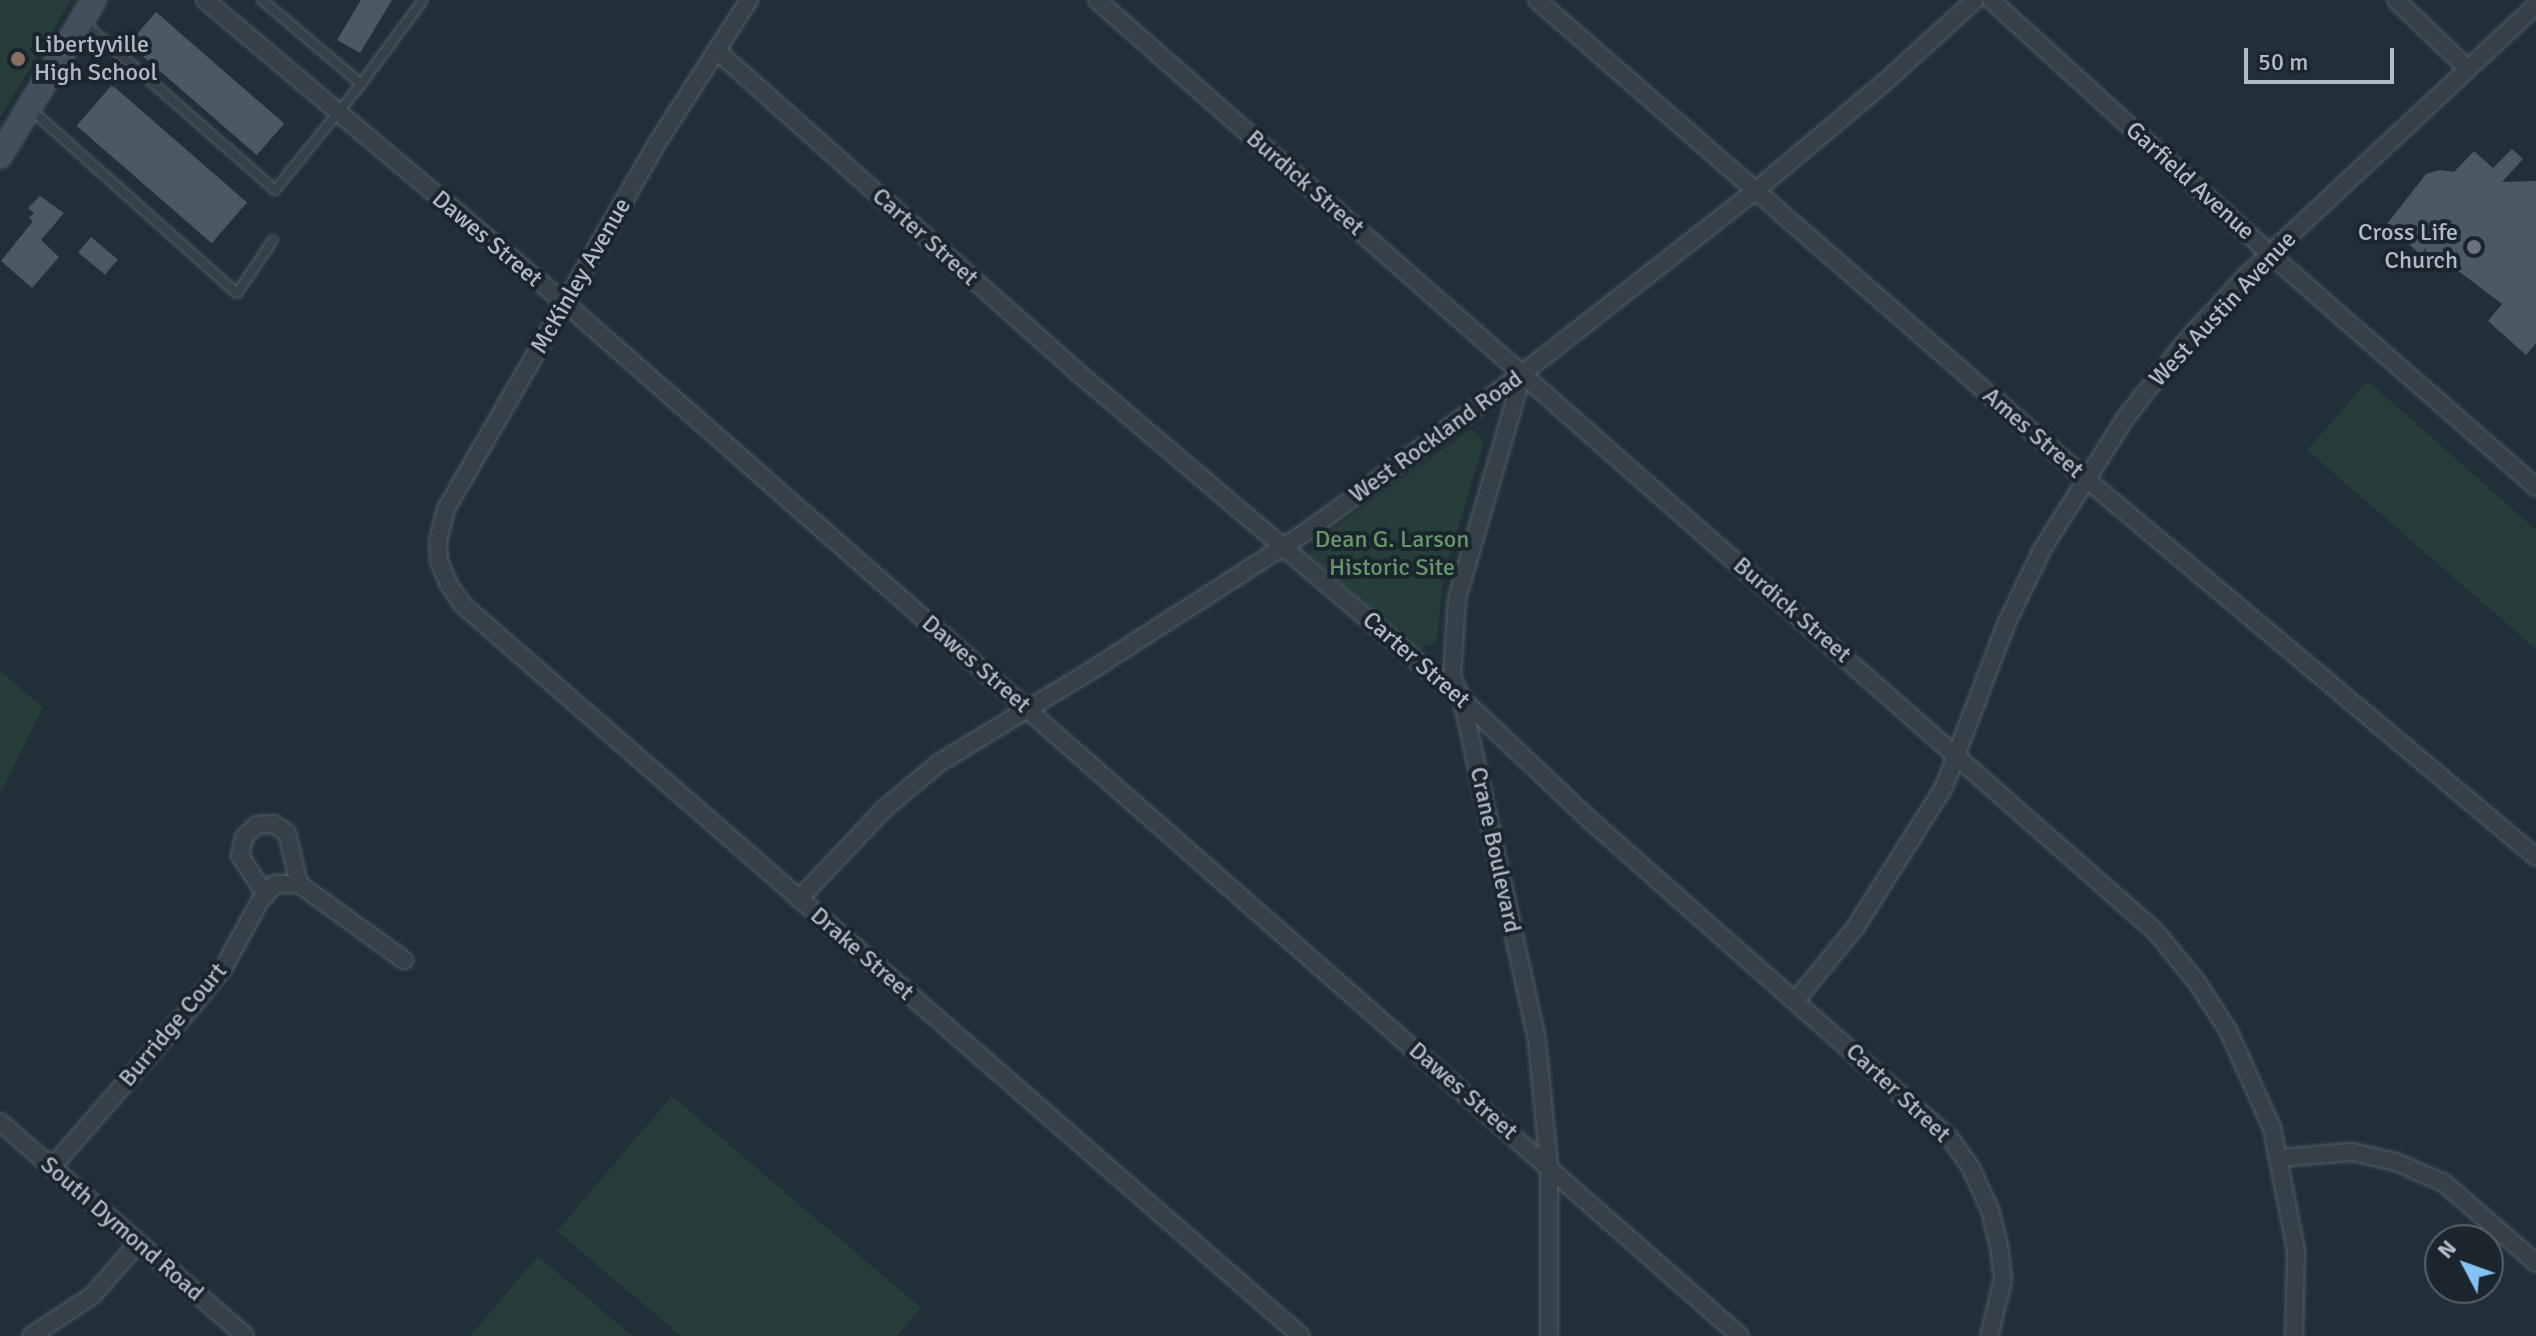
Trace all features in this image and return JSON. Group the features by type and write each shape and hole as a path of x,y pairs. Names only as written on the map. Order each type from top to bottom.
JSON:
{"main road":[{"path":"0,156 94,0"}],"street":[{"name":"Dawes Street","path":"205,0 566,304 1740,1336"},
{"name":"McKinley Avenue","path":"439,561 438,542 446,509 659,140 749,0"},
{"name":"Burdick Street","path":"1097,0 2120,897 2196,981 2228,1030 2254,1082 2272,1128 2296,1250 2294,1336"},
{"name":"Ames Street","path":"1537,0 2085,478 2536,857"},
{"name":"West Rockland Road","path":"799,899 884,809 939,763 1095,668 1309,530 1523,373 1755,191 1886,81 1975,0"},
{"name":"Garfield Avenue","path":"1991,0 2270,254 2536,487"},
{"path":"2396,0 2468,69"},
{"name":"West Austin Avenue","path":"1796,1000 1855,928 1944,787 2007,622 2043,548 2126,417 2186,341 2270,254 2536,6"},
{"name":"Carter Street","path":"716,50 1076,371 1462,699 1590,820 1950,1138 1971,1168 1990,1210 2000,1258 2003,1280 1989,1336"},
{"name":"Crane Boulevard","path":"1523,373 1457,599 1452,677 1462,699 1537,1041 1549,1166 1549,1336"},
{"name":"Drake Street","path":"439,561 463,605 1301,1336"},
{"path":"299,884 287,833 274,824 257,825 244,837 240,856 266,895 275,884 299,884 404,960"},
{"name":"Burridge Court","path":"52,1167 224,967 266,895"},
{"name":"South Dymond Road","path":"0,1122 245,1336"},
{"path":"2279,1158 2352,1152 2396,1162 2444,1183 2536,1263"},
{"path":"31,1336 92,1296 138,1243"}],"lane":[{"path":"262,0 361,84"},
{"path":"82,20 275,190 339,113 423,0"},
{"path":"29,108 237,293 273,240"}],"green space":[{"name":"Libertyville High School","path":"0,0 71,0 0,118"},
{"path":"2368,381 2536,530 2536,649 2307,450"},
{"name":"Dean G. Larson Historic Site","path":"1471,429 1484,442 1444,575 1436,642 1419,649 1309,555 1318,539"},
{"path":"0,671 43,707 0,795"},
{"path":"672,1096 921,1308 897,1336 681,1336 557,1231"},
{"path":"538,1256 632,1336 470,1336"}],"building":[{"path":"361,0 392,0 360,53 337,40"},
{"path":"156,12 284,124 257,155 128,44"},
{"path":"112,85 247,202 212,243 77,126"},
{"name":"Cross Life Church","path":"2512,149 2523,159 2502,182 2536,181 2536,343 2526,355 2488,321 2502,304 2457,270 2437,270 2387,224 2426,174 2440,170 2454,172 2474,151 2493,168"},
{"path":"40,196 64,213 41,240 59,257 32,288 1,261 33,221 29,218 34,213 28,208"},
{"path":"91,237 118,259 105,275 78,252"}],"place":[{"name":"Libertyville High School","path":"18,59"},
{"name":"Cross Life Church","path":"2474,247"}]}
